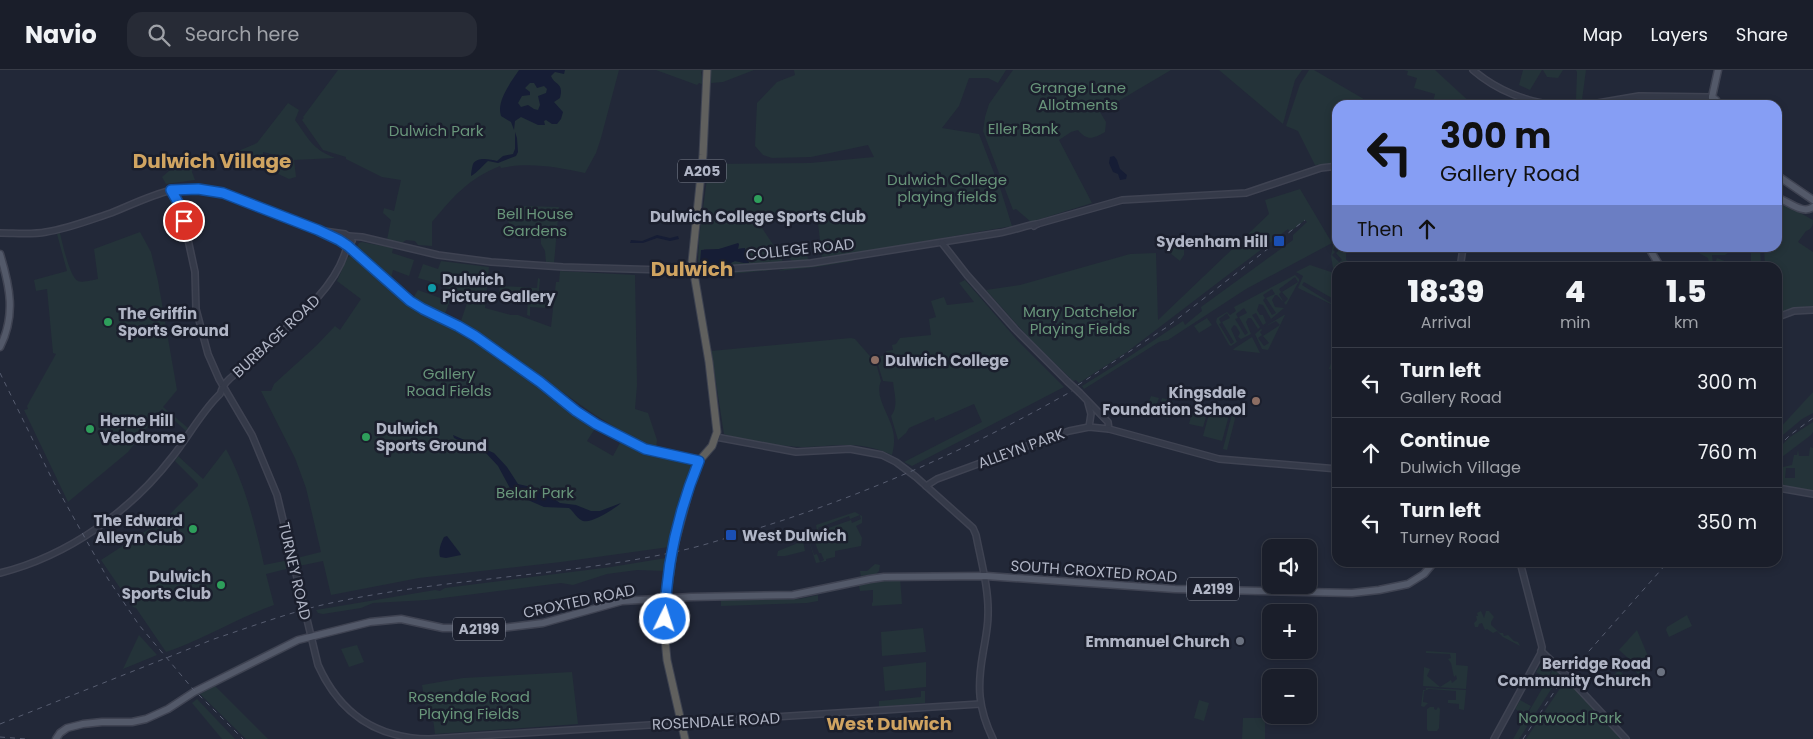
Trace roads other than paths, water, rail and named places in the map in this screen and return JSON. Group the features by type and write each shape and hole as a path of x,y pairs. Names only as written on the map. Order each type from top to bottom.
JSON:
{"highway":[{"name":"A205","path":"707,70 703,156 692,250 693,271 715,404 716,437"},
{"path":"685,739 670,680 666,649 666,598 674,546 693,477 699,461 712,446 716,437"}],"main road":[{"path":"1712,100 1718,70"},
{"path":"1712,97 1716,100"},
{"path":"1782,179 1813,200"},
{"path":"1782,200 1804,210 1809,210 1813,206"},
{"path":"0,254 8,279 10,297 6,331 0,347"},
{"name":"SOUTH CROXTED ROAD","path":"984,576 1175,589 1352,593 1408,584 1424,574 1430,567"},
{"name":"CROXTED ROAD","path":"56,739 60,732 74,726 94,722 135,722 154,716 177,704 194,692 294,642 310,636 370,622 400,619 443,628 510,628 543,623 622,601 740,595 793,595 880,578 984,576"}],"street":[{"path":"1473,70 1503,91 1534,100"},
{"path":"1615,100 1639,96 1712,97"},
{"name":"COLLEGE ROAD","path":"346,241 366,239 441,256 563,267 693,271 811,263 1030,228 1037,224 1122,200 1246,193 1321,168 1332,167"},
{"path":"0,233 39,233 58,230 171,190 198,189 223,193 346,241 410,301 475,336 596,424 645,449 699,461"},
{"name":"TURNEY ROAD","path":"171,190 179,204 184,221 195,272 197,313 208,354 218,374 221,376 222,386 252,435 277,495 295,563 310,636 322,674 341,704 370,726 397,738"},
{"name":"BURBAGE ROAD","path":"0,573 55,552 103,524 134,498 159,474 216,398 222,386 309,306 336,272 344,255 346,241"},
{"path":"942,243 1015,329 1108,422 1109,429"},
{"path":"1782,316 1794,311 1813,310"},
{"path":"1088,402 1091,414 1089,427"},
{"name":"ALLEYN PARK","path":"926,486 937,479 1038,441 1089,427 1109,429 1219,459 1332,468"},
{"path":"716,437 796,452 846,449 868,452 894,460 975,530 984,576 988,616 979,674 980,704 993,739"},
{"path":"1782,489 1813,494"},
{"path":"1494,739 1542,651 1542,640 1521,567"},
{"path":"1542,651 1626,739"},
{"name":"ROSENDALE ROAD","path":"397,738 533,736 680,723 980,704"}],"water":[{"path":"519,70 565,70 564,74 555,72 551,76 561,89 560,98 554,102 563,112 557,124 552,124 546,120 544,121 545,125 538,125 521,117 515,121 514,130 511,122 501,116 502,98","holes":["530,83 534,83 537,88 544,86 547,89 546,93 538,96 540,105 538,110 528,105 521,107 518,103 522,96 530,95 530,92 525,88"]},
{"path":"515,132 518,152 516,156 498,163 488,161 471,176 473,164 478,160 497,161 503,156 513,154 515,149"},
{"path":"1114,156 1120,169 1127,175 1126,179 1120,180 1118,174 1113,172 1109,163 1110,157"},
{"path":"657,235 670,238 678,236 679,239 670,241 657,238 643,243 630,243 631,240 642,241"},
{"path":"738,243 738,249 745,248 749,263 735,261 727,265 720,263 704,266 700,262 701,250 719,249"},
{"path":"453,435 494,453 507,467 518,484 540,489 560,503 576,505 591,511 600,511 621,503 590,521 579,519 569,508 544,507 521,497 511,490 498,466 485,452 454,438"},
{"path":"447,536 461,555 446,558 440,557 441,544 444,537"}],"railway":[{"path":"1078,385 1167,327 1305,220"},
{"path":"0,373 52,479 108,579 139,625 192,688 243,739"},
{"path":"0,724 214,639 322,605 411,589 635,560 689,549 762,527 881,484 959,450 1072,391"},
{"path":"1782,443 1813,418"},
{"path":"1523,739 1558,686 1664,567"},
{"path":"0,737 27,739"}],"place":[{"name":"Dulwich College Sports Club","path":"758,199"},
{"name":"Sydenham Hill","path":"1279,241"},
{"name":"Dulwich Picture Gallery","path":"432,288"},
{"name":"The Griffin Sports Ground","path":"108,322"},
{"name":"Dulwich College","path":"875,360"},
{"name":"Kingsdale Foundation School","path":"1256,401"},
{"name":"Herne Hill Velodrome","path":"90,429"},
{"name":"Dulwich Sports Ground","path":"366,437"},
{"name":"The Edward Alleyn Club","path":"193,529"},
{"name":"West Dulwich","path":"731,535"},
{"name":"Dulwich Sports Club","path":"221,585"},
{"name":"Emmanuel Church","path":"1240,641"},
{"name":"Berridge Road Community Church","path":"1661,672"}],"district":[{"name":"Dulwich Village","path":"212,161"},
{"name":"Dulwich","path":"692,269"},
{"name":"West Dulwich","path":"889,723"}],"park label":[{"name":"Grange Lane Allotments","path":"1078,96"},
{"name":"Eller Bank","path":"1023,128"},
{"name":"Dulwich Park","path":"436,130"},
{"name":"Dulwich College playing fields","path":"947,188"},
{"name":"Bell House Gardens","path":"535,222"},
{"name":"Mary Datchelor Playing Fields","path":"1080,320"},
{"name":"Gallery Road Fields","path":"449,382"},
{"name":"Belair Park","path":"535,492"},
{"name":"Rosendale Road Playing Fields","path":"469,704"},
{"name":"Norwood Park","path":"1570,717"}]}
